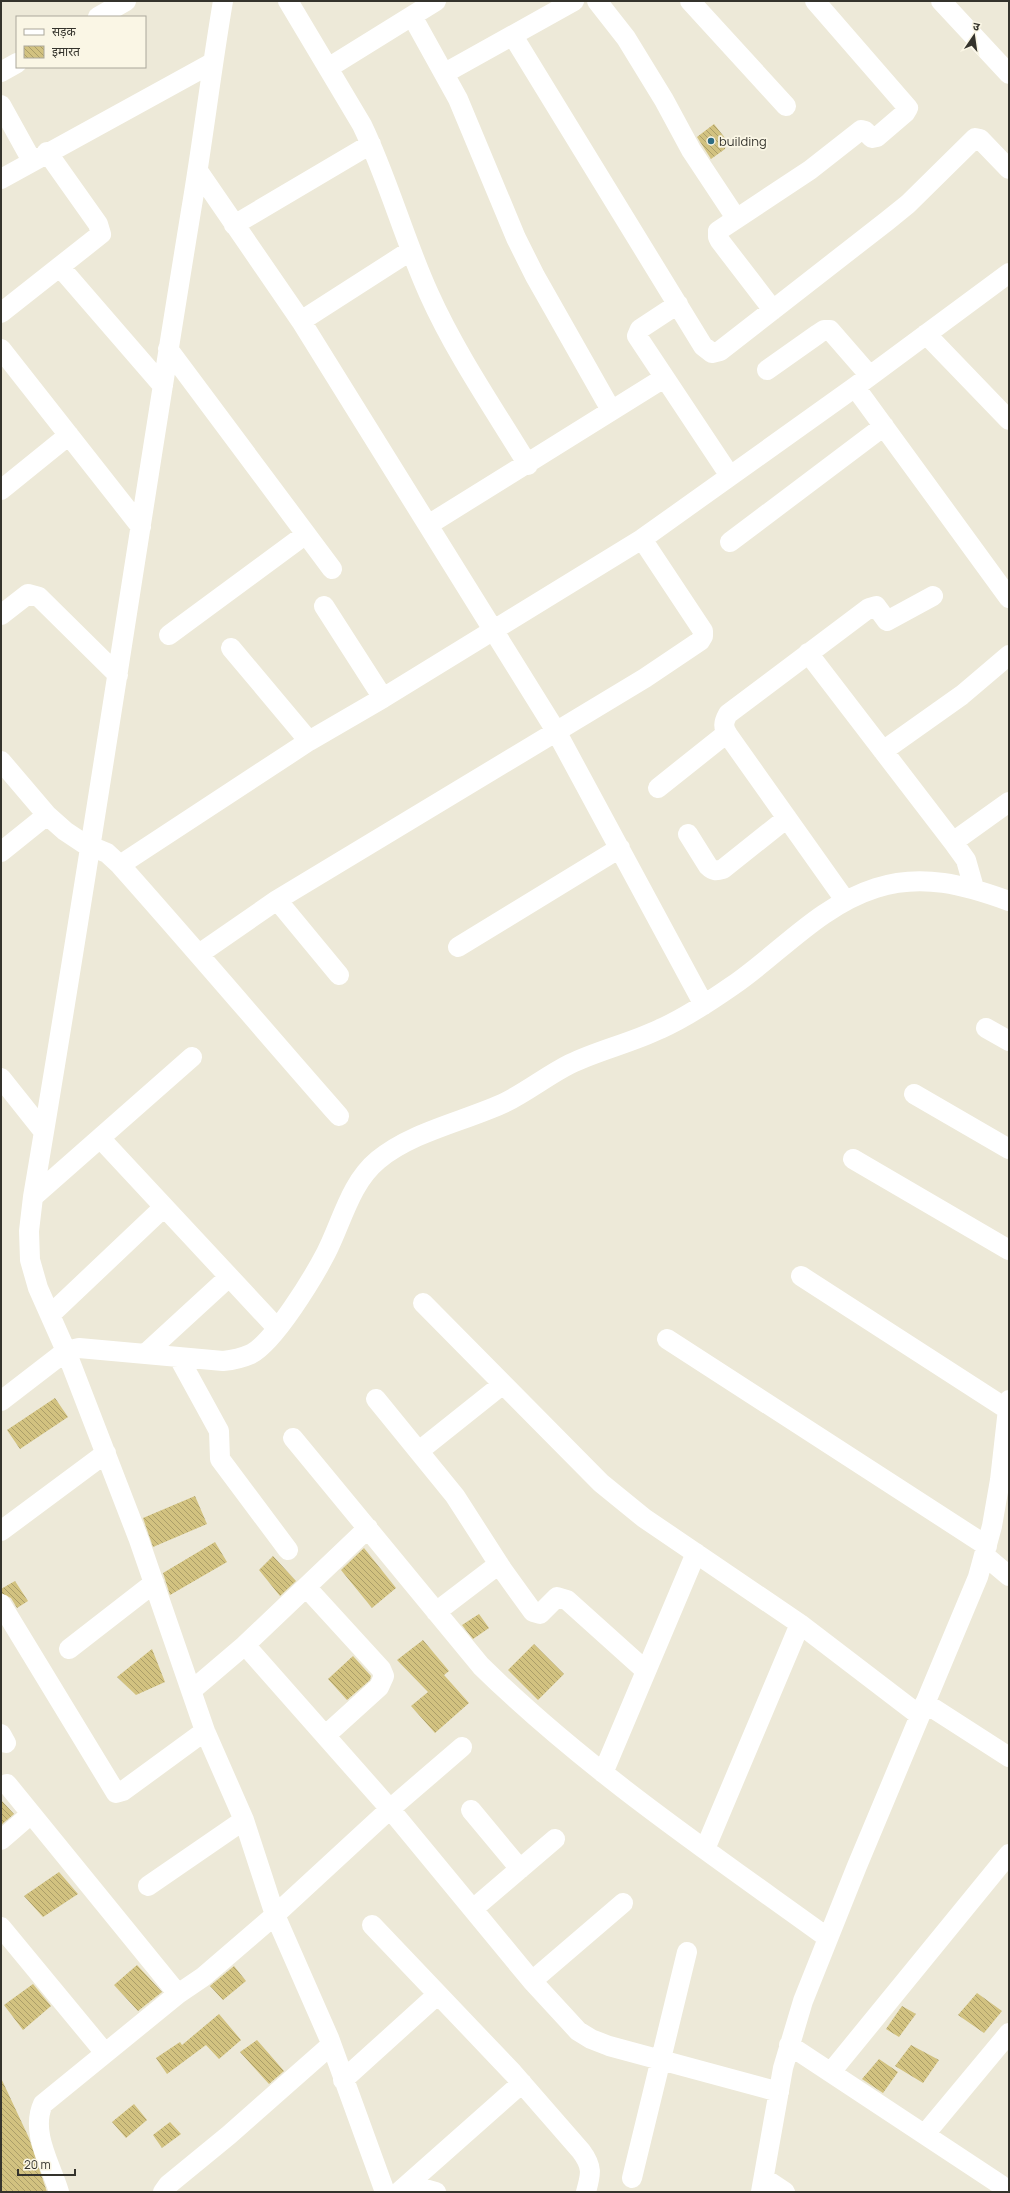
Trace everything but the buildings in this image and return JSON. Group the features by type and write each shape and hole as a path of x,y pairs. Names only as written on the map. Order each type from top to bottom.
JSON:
{"street":[{"path":"100,16 126,1"},
{"path":"223,1 212,62 198,170 168,349 91,846 33,1196 29,1231 30,1260 38,1288 66,1351 154,1583 205,1731 244,1820 275,1915 331,2045 378,2188"},
{"path":"288,1 349,101 371,144 410,251 446,326 528,465"},
{"path":"328,68 436,1"},
{"path":"445,73 574,1"},
{"path":"598,1 626,38 664,100 691,150 736,218"},
{"path":"690,1 786,106"},
{"path":"773,310 718,238 720,228 810,170 861,130 865,131 872,138 876,138 907,111 906,105 815,1"},
{"path":"941,1 1009,74"},
{"path":"412,16 445,73 458,99 516,238 535,276 611,410"},
{"path":"513,36 703,346 712,353 720,351 908,204 975,138 980,139 1006,161"},
{"path":"1,179 212,62"},
{"path":"1,72 16,64"},
{"path":"1,105 40,157 101,230 98,237 1,313"},
{"path":"234,225 371,144"},
{"path":"198,170 234,225 301,321 492,631 556,731 704,1005"},
{"path":"301,321 410,251"},
{"path":"60,267 163,386"},
{"path":"120,865 309,741 383,698 642,539 862,382 1009,273"},
{"path":"678,304 637,332 639,340 730,476"},
{"path":"768,370 824,330 830,330 862,382 884,426 1009,598"},
{"path":"926,334 1009,420"},
{"path":"168,349 332,569"},
{"path":"5,361 69,435 141,528"},
{"path":"428,526 528,465 611,410 664,378"},
{"path":"730,542 884,426"},
{"path":"1,490 69,435"},
{"path":"170,635 306,534"},
{"path":"199,954 277,900 645,678 700,641 703,636 700,626 642,539"},
{"path":"1,615 28,594 40,597 118,675"},
{"path":"845,900 727,733 724,728 724,721 728,714 873,605 876,606 887,620 933,596"},
{"path":"324,606 383,698"},
{"path":"231,648 309,741"},
{"path":"808,653 966,860 974,888"},
{"path":"883,751 962,695 1009,655"},
{"path":"658,788 727,733"},
{"path":"1,761 46,814 65,831 91,846 107,853 120,865 339,1116"},
{"path":"953,842 1009,802"},
{"path":"1,852 46,814"},
{"path":"688,834 708,866 712,870 718,871 723,869 787,818"},
{"path":"458,947 620,848"},
{"path":"1,1401 66,1351 79,1348 93,1348 179,1358 223,1361 237,1360 253,1353 267,1341 277,1328 326,1254 348,1202 362,1177 376,1161 395,1148 506,1102 566,1066 591,1054 661,1029 704,1005 734,985 818,918 845,900 876,888 903,881 923,880 974,888 1009,901"},
{"path":"277,900 339,975"},
{"path":"986,1028 1009,1041"},
{"path":"33,1196 192,1057"},
{"path":"1,1078 44,1132"},
{"path":"914,1094 1009,1149"},
{"path":"100,1138 277,1328"},
{"path":"853,1159 1009,1250"},
{"path":"50,1315 164,1207"},
{"path":"145,1354 229,1276"},
{"path":"785,2192 762,2185 779,2092 790,2044 803,2001 828,1938 922,1709 970,1598 985,1551 1000,1480 1008,1405 801,1276"},
{"path":"423,1303 601,1483 644,1518 922,1709 1008,1753"},
{"path":"666,1340 985,1551 1009,1576"},
{"path":"179,1358 219,1431 220,1459 288,1550"},
{"path":"419,1451 503,1384"},
{"path":"376,1399 455,1496 499,1564 533,1612 540,1614 557,1597 567,1600 646,1671"},
{"path":"293,1438 481,1666 514,1700 603,1773 828,1938"},
{"path":"1,1531 106,1454"},
{"path":"191,1691 245,1645 368,1528"},
{"path":"603,1773 696,1553"},
{"path":"436,1612 499,1564"},
{"path":"69,1649 154,1583"},
{"path":"306,1587 381,1669 384,1676 379,1687 326,1735"},
{"path":"1,1604 116,1793 123,1791 205,1731"},
{"path":"705,1849 800,1624"},
{"path":"245,1645 390,1809 532,1981 572,2025 591,2039 779,2092"},
{"path":"59,2192 45,2156 39,2111 43,2104 178,1994 203,1977 275,1915 390,1809 462,1747"},
{"path":"7,1784 178,1994"},
{"path":"471,1810 520,1869"},
{"path":"1,1840 31,1814"},
{"path":"148,1886 244,1820"},
{"path":"473,1909 555,1839"},
{"path":"831,2072 1009,1854"},
{"path":"532,1981 623,1903"},
{"path":"372,1925 522,2083 589,2161 591,2169 586,2192"},
{"path":"1,1927 105,2053"},
{"path":"632,2178 687,1952"},
{"path":"343,2080 437,1995"},
{"path":"925,2134 1009,2033"},
{"path":"790,2044 1001,2185"},
{"path":"163,2192 168,2185 229,2135 331,2045"},
{"path":"404,2188 522,2083"},
{"path":"404,2188 436,2192"}],"place":[{"name":"building","path":"711,141"}]}
